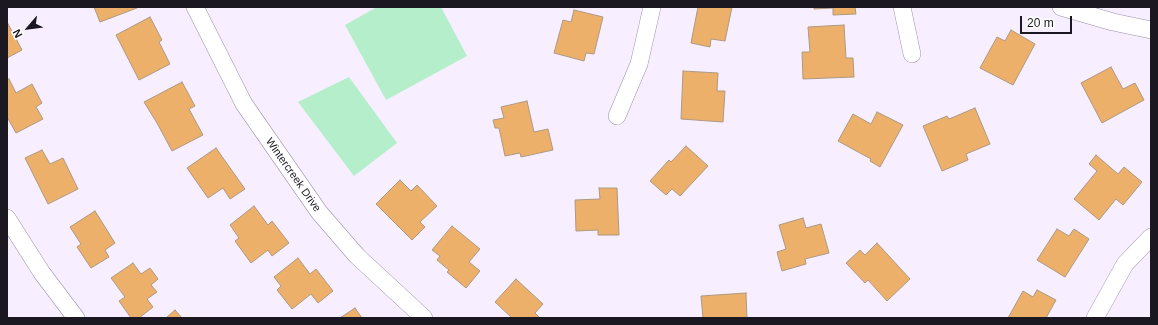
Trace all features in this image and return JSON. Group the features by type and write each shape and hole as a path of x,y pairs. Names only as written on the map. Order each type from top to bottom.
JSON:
{"street":[{"name":"Wintercreek Drive","path":"196,7 244,104 319,212 357,256 424,318"},
{"path":"617,116 639,64 652,7"},
{"path":"902,7 912,54"},
{"path":"1061,7 1113,22 1151,30"},
{"path":"7,218 42,274 76,318"},
{"path":"1095,318 1125,264 1151,237"}],"green space":[{"path":"377,7 441,7 467,56 386,100 345,25"},
{"path":"349,77 397,143 354,176 298,102"}],"building":[{"path":"94,7 137,7 137,8 100,22"},
{"path":"698,7 732,7 725,41 711,39 710,47 691,43"},
{"path":"814,7 855,7 856,14 833,15 833,8 814,9"},
{"path":"574,10 603,17 594,54 586,53 584,61 554,53 563,20 571,22"},
{"path":"150,17 162,40 159,42 170,64 139,80 116,35"},
{"path":"7,22 22,50 7,58"},
{"path":"844,25 846,58 853,58 854,77 803,79 802,52 810,52 808,27"},
{"path":"1011,30 1035,44 1013,85 980,68 997,37 1005,41"},
{"path":"1111,67 1123,89 1135,83 1144,100 1102,123 1081,83"},
{"path":"683,71 718,73 717,91 725,91 723,122 681,119"},
{"path":"9,79 16,93 32,84 42,103 36,107 43,119 16,133 7,117 7,80"},
{"path":"182,82 195,106 189,109 203,135 172,151 144,102"},
{"path":"527,101 534,132 548,129 553,150 521,157 520,153 505,156 499,128 495,128 493,120 504,118 501,107"},
{"path":"975,108 990,144 966,154 968,160 942,171 923,126 947,116 949,119"},
{"path":"877,112 903,125 880,167 870,161 871,159 838,141 853,114 871,124"},
{"path":"686,146 708,166 680,196 672,189 666,195 650,181 669,160 671,162"},
{"path":"216,148 245,189 230,199 223,188 208,198 187,168"},
{"path":"42,150 50,164 63,158 78,189 48,204 25,158"},
{"path":"1096,155 1118,174 1124,167 1142,182 1123,205 1116,199 1099,220 1074,199 1097,171 1089,164"},
{"path":"400,180 411,191 417,185 437,206 420,222 425,227 412,240 376,204"},
{"path":"599,188 617,188 619,235 598,235 598,230 576,231 575,200 600,199"},
{"path":"254,206 268,225 272,221 289,243 272,256 268,250 251,263 235,241 239,238 230,225"},
{"path":"95,211 115,243 105,250 109,257 91,268 77,247 81,244 70,227"},
{"path":"803,218 806,228 821,224 829,253 805,259 806,264 782,271 777,252 786,249 779,225"},
{"path":"452,226 480,249 469,262 480,271 466,288 447,272 449,270 437,260 440,256 432,250"},
{"path":"1057,229 1069,236 1074,229 1089,239 1065,277 1037,260"},
{"path":"877,243 910,279 887,301 868,280 865,283 846,263 860,250 865,255"},
{"path":"298,258 310,274 316,269 333,291 318,303 311,294 292,309 277,290 281,286 274,277"},
{"path":"133,263 141,274 150,268 158,279 151,285 157,292 147,299 153,307 139,318 131,318 119,301 125,297 111,278"},
{"path":"516,279 543,304 535,313 540,318 512,318 495,302"},
{"path":"1037,290 1056,300 1046,318 1008,318 1023,291 1033,297"},
{"path":"746,293 747,318 703,318 701,296"},
{"path":"355,308 362,318 340,318"},
{"path":"175,310 182,318 166,318"}]}
